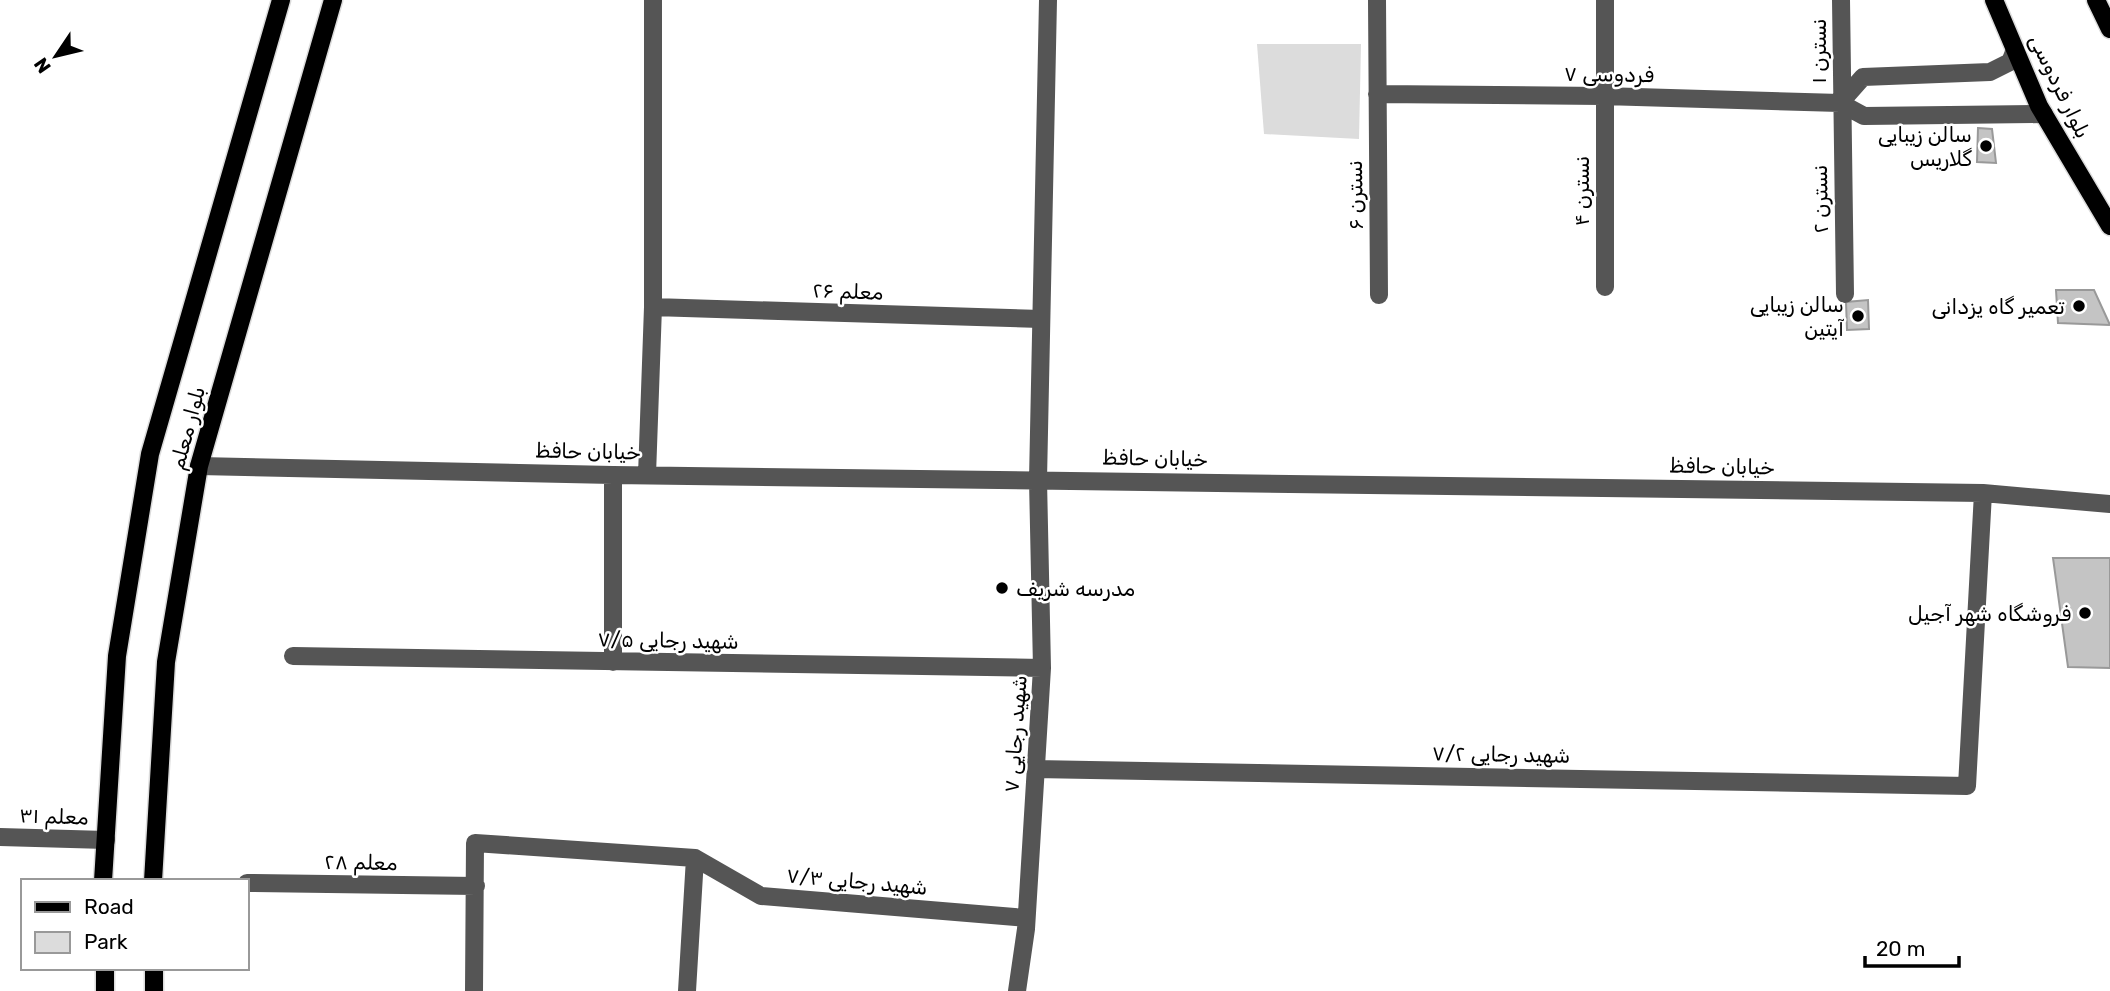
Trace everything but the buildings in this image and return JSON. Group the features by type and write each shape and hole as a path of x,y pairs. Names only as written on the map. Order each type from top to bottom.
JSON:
{"main road":[{"name":"بلوار معلم","path":"103,879 117,656 150,454 281,0"},
{"name":"بلوار معلم","path":"153,879 166,662 199,466 333,0"},
{"name":"بلوار فردوسی","path":"1994,0 2044,114 2110,226"},
{"path":"2096,0 2109,26"},
{"path":"104,970 105,991"},
{"path":"154,970 154,991"}],"street":[{"path":"647,475 653,307 653,0"},
{"name":"شهید رجایی ۷","path":"1017,991 1026,918 1042,668 1038,480 1048,0"},
{"name":"نسترن ۶","path":"1377,0 1379,295"},
{"name":"نسترن ۴","path":"1605,0 1605,286"},
{"name":"نسترن ۱","path":"1840,103 1841,0"},
{"path":"1840,103 1863,78 1990,72 2010,62 2015,50"},
{"name":"فردوسی ۷","path":"1377,94 1603,96 1840,103 1864,116 2044,114"},
{"name":"نسترن ۲","path":"1840,103 1845,294"},
{"name":"معلم ۲۶","path":"653,307 1041,319"},
{"name":"خیابان حافظ","path":"199,466 613,475 1983,493 2110,504"},
{"path":"613,475 613,662"},
{"name":"شهید رجایی ۷/۲","path":"1035,769 1966,786 1983,493"},
{"name":"شهید رجایی ۷/۵","path":"293,656 1042,668"},
{"name":"معلم ۳۱","path":"0,837 106,840"},
{"path":"474,991 475,843 695,858 687,991"},
{"name":"شهید رجایی ۷/۳","path":"695,858 761,896 1026,918"},
{"name":"معلم ۲۸","path":"248,883 475,886"}],"green space":[{"path":"1257,44 1361,44 1359,139 1264,134"}],"place":[{"name":"سالن زیبایی گلاریس","path":"1986,146"},
{"name":"تعمیر گاه یزدانی","path":"2079,306"},
{"name":"سالن زیبایی آیتین","path":"1858,316"},
{"name":"مدرسه شریف","path":"1002,588"},
{"name":"فروشگاه شهر آجیل","path":"2085,613"}]}
